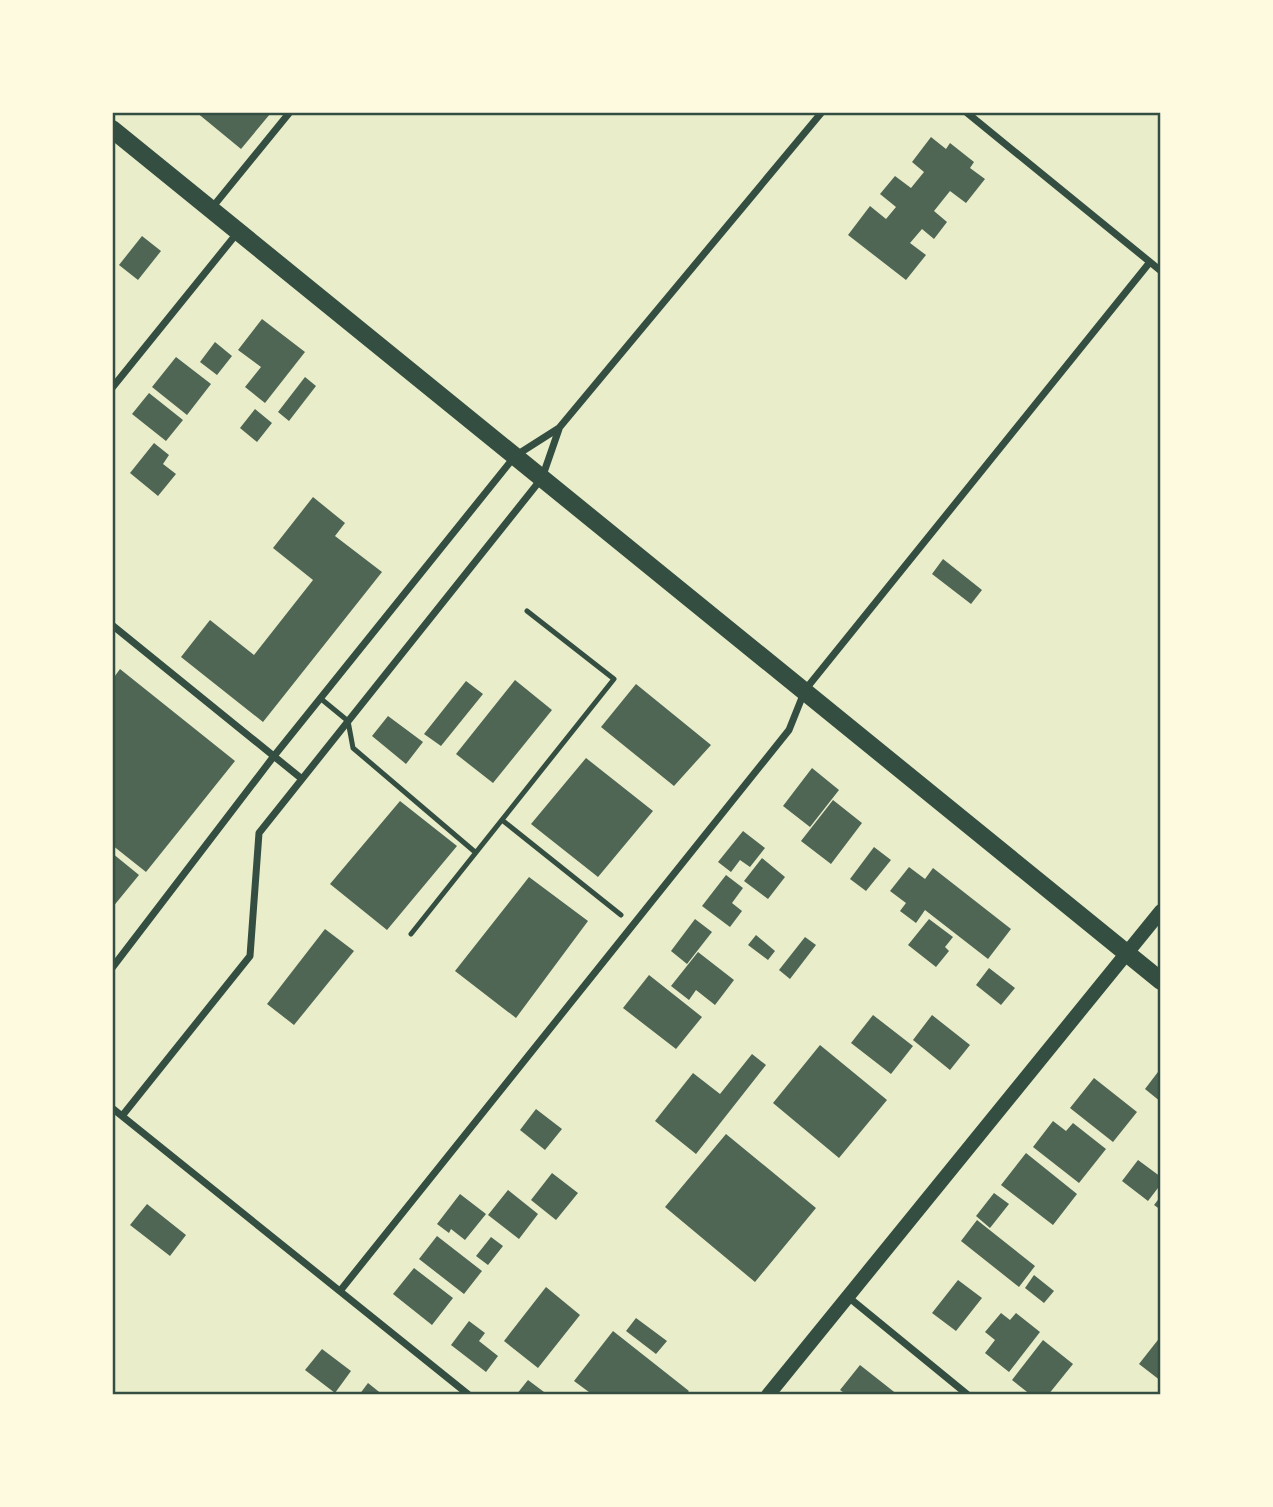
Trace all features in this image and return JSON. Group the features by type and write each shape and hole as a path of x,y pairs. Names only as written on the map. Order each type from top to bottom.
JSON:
{"main road":[{"path":"112,129 1161,981"},
{"path":"768,1395 1161,911"}],"street":[{"path":"211,209 290,112"},
{"path":"112,968 274,756 514,456 559,428 822,112"},
{"path":"967,112 1161,271"},
{"path":"112,388 239,232"},
{"path":"340,1291 789,730 804,690 1150,262"},
{"path":"122,1116 250,956 259,833 542,478 559,428"},
{"path":"112,625 302,779"},
{"path":"112,1108 469,1395"},
{"path":"847,1296 968,1395"}],"lane":[{"path":"411,934 614,679 527,611"},
{"path":"320,698 348,721 353,748 475,852"},
{"path":"502,820 621,915"}],"building":[{"path":"196,112 268,112 270,114 241,149"},
{"path":"931,137 946,149 950,143 974,162 970,168 985,179 966,203 950,191 934,211 947,222 934,239 922,229 910,243 926,255 906,280 848,235 870,206 886,219 896,207 880,194 895,176 911,188 924,172 912,162"},
{"path":"142,236 161,251 138,280 119,265"},
{"path":"262,319 305,352 265,403 245,387 261,367 238,350"},
{"path":"215,342 232,356 217,375 200,362"},
{"path":"176,357 211,384 187,415 152,387"},
{"path":"305,377 316,386 289,421 278,412"},
{"path":"149,393 183,420 166,441 132,414"},
{"path":"255,409 272,423 257,442 240,428"},
{"path":"154,443 169,455 163,464 176,474 158,496 130,473"},
{"path":"313,497 345,523 335,536 382,572 263,722 181,657 210,620 254,655 313,580 273,548"},
{"path":"943,559 982,590 971,604 932,574"},
{"path":"120,669 235,761 146,872 112,845 112,680"},
{"path":"515,680 552,710 493,783 456,754"},
{"path":"466,681 483,694 441,746 424,734"},
{"path":"636,684 711,745 674,786 601,727"},
{"path":"388,716 423,742 406,764 372,736"},
{"path":"586,758 653,811 598,877 531,824"},
{"path":"812,768 839,790 810,827 783,806"},
{"path":"833,800 862,823 831,864 801,841"},
{"path":"400,801 457,846 387,930 330,884"},
{"path":"743,831 765,848 750,867 740,860 731,872 718,862"},
{"path":"874,847 891,860 866,891 850,879"},
{"path":"112,853 139,875 112,908"},
{"path":"762,858 785,877 768,899 744,881"},
{"path":"909,867 925,879 933,868 1011,929 988,959 925,910 916,923 900,911 906,903 890,891"},
{"path":"726,875 743,888 732,903 742,911 730,927 702,906"},
{"path":"529,877 588,921 516,1018 455,971"},
{"path":"695,919 712,932 687,964 671,951"},
{"path":"929,919 953,937 945,947 949,951 936,967 908,945"},
{"path":"325,929 354,951 294,1025 267,1004"},
{"path":"756,935 775,951 768,960 748,945"},
{"path":"805,937 816,945 790,979 779,970"},
{"path":"698,952 734,980 715,1005 696,990 689,1000 671,986"},
{"path":"989,968 1015,988 1001,1005 976,985"},
{"path":"649,975 702,1017 676,1049 623,1008"},
{"path":"873,1015 913,1046 891,1074 851,1043"},
{"path":"932,1015 970,1045 950,1070 913,1040"},
{"path":"820,1045 887,1100 839,1158 773,1103"},
{"path":"752,1054 766,1065 696,1154 655,1121 693,1073 720,1094"},
{"path":"1161,1068 1161,1102 1145,1089"},
{"path":"1094,1078 1137,1112 1113,1142 1070,1108"},
{"path":"536,1109 562,1129 545,1150 520,1130"},
{"path":"1053,1121 1066,1131 1073,1123 1106,1149 1079,1183 1033,1147"},
{"path":"726,1134 816,1208 755,1282 665,1207"},
{"path":"1026,1153 1077,1194 1053,1225 1001,1185"},
{"path":"1138,1160 1161,1177 1161,1184 1148,1201 1122,1181"},
{"path":"552,1173 578,1193 556,1220 531,1200"},
{"path":"508,1190 538,1214 519,1239 488,1215"},
{"path":"994,1193 1009,1204 990,1228 976,1216"},
{"path":"460,1194 486,1214 465,1240 451,1229 449,1233 437,1224"},
{"path":"1161,1196 1161,1210 1154,1205"},
{"path":"147,1204 186,1235 170,1256 130,1225"},
{"path":"977,1220 1035,1266 1019,1287 961,1241"},
{"path":"437,1236 482,1271 464,1294 419,1259"},
{"path":"491,1237 503,1246 488,1265 476,1256"},
{"path":"414,1268 453,1298 432,1325 393,1294"},
{"path":"1034,1275 1054,1291 1044,1303 1025,1288"},
{"path":"958,1280 982,1298 956,1331 932,1313"},
{"path":"546,1287 580,1315 538,1368 504,1341"},
{"path":"1001,1313 1010,1320 1016,1313 1040,1332 1009,1372 985,1353 995,1340 985,1332"},
{"path":"636,1318 667,1341 656,1354 626,1331"},
{"path":"469,1321 485,1333 479,1341 498,1356 486,1372 451,1345"},
{"path":"613,1331 689,1391 685,1395 593,1395 574,1381"},
{"path":"1161,1336 1161,1381 1139,1364"},
{"path":"1043,1340 1073,1364 1048,1395 1031,1395 1012,1380"},
{"path":"322,1349 351,1371 335,1393 305,1370"},
{"path":"860,1365 898,1395 847,1395 840,1390"},
{"path":"528,1380 548,1395 516,1395"},
{"path":"368,1383 383,1395 359,1395"}]}
